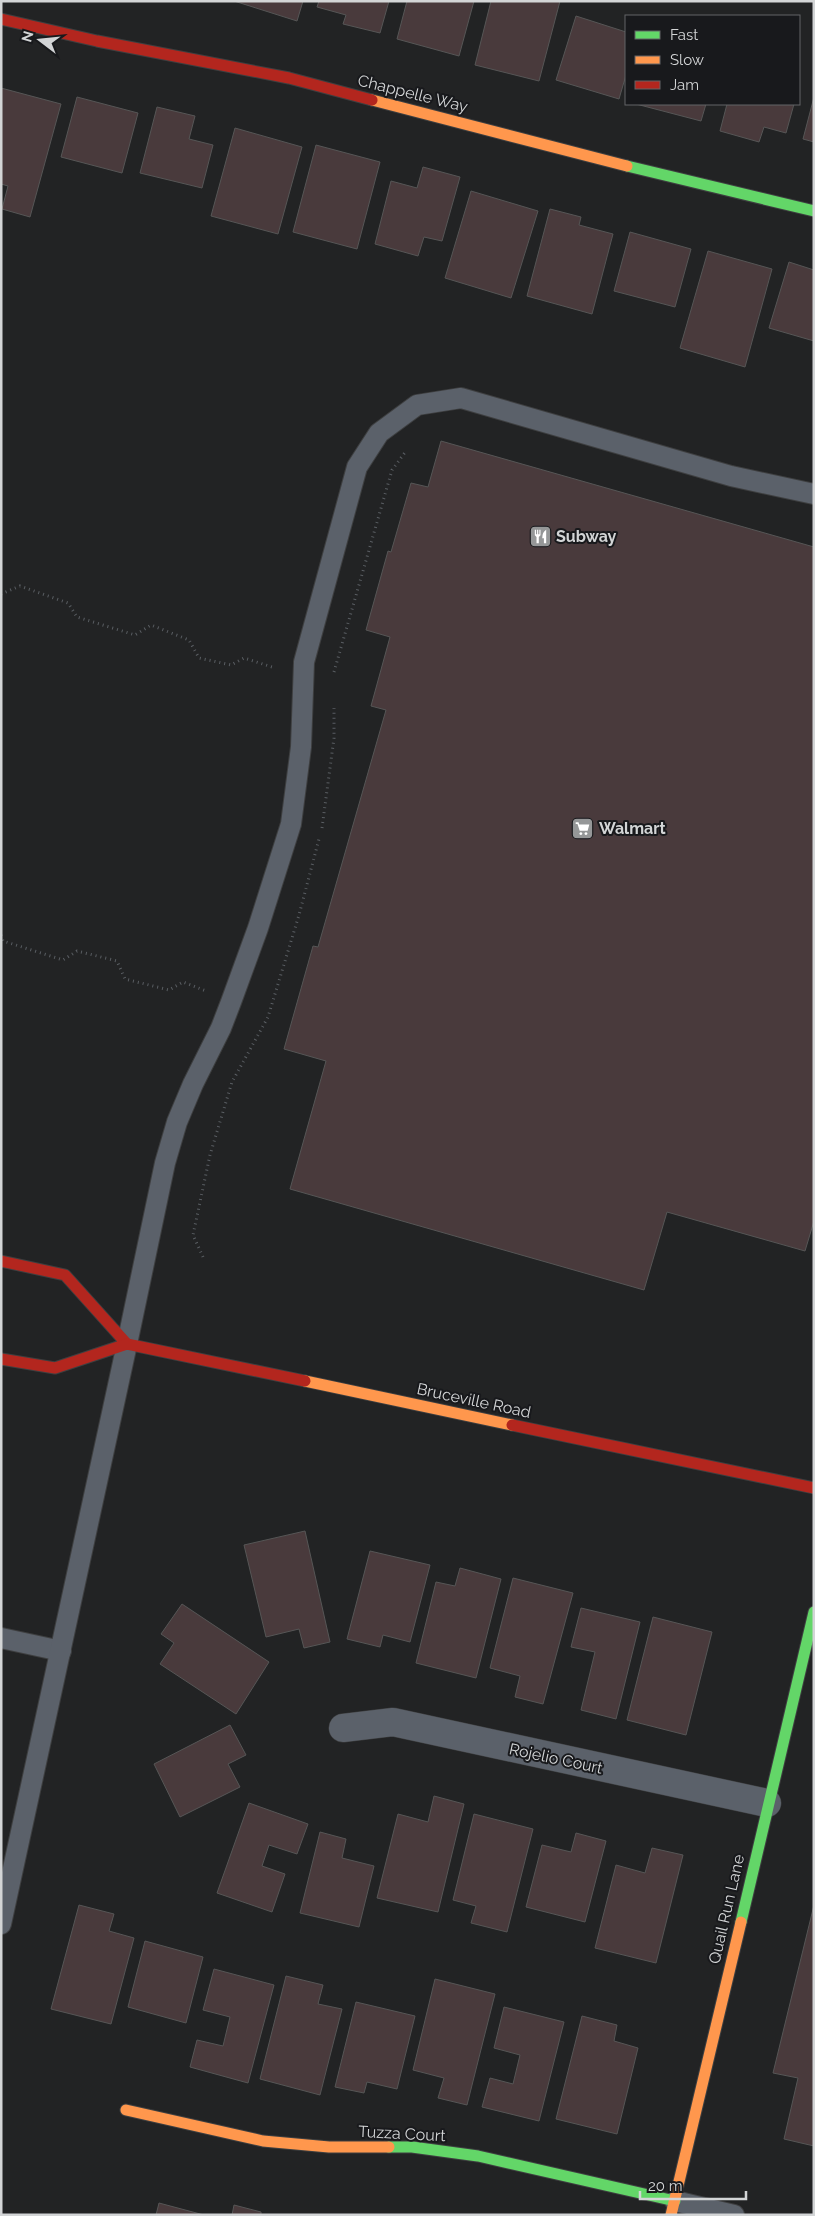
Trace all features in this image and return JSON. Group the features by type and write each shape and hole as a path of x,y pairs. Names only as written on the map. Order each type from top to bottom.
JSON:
{"street":[{"name":"Chappelle Way","path":"1,19 97,42 288,78 660,175 814,211"},
{"path":"1,1260 65,1275 127,1344 55,1368 1,1359"},
{"name":"Bruceville Road","path":"127,1344 814,1488"},
{"name":"Quail Run Lane","path":"673,2208 767,1803 814,1612"},
{"name":"Rojelio Court","path":"343,1728 393,1722 767,1803"},
{"name":"Tuzza Court","path":"126,2110 264,2141 329,2147 412,2147 478,2156 673,2208"}],"lane":[{"path":"1,1924 165,1163 177,1122 193,1084 221,1028 258,928 291,824 301,747 304,662 357,467 380,433 417,405 461,398 731,476 814,494"},
{"path":"1,1638 61,1650"},
{"path":"673,2208 734,2215"}],"path":[{"path":"1,594 20,586 68,603 77,617 135,635 151,625 189,640 200,658 231,666 244,658 272,667"},
{"path":"1,935 4,941 63,960 77,951 117,961 125,979 169,990 183,982 207,992"}],"building":[{"path":"234,1 303,1 297,21"},
{"path":"319,1 389,1 380,33 343,24 346,15 317,7"},
{"path":"407,1 474,1 459,56 397,39"},
{"path":"491,1 560,1 539,81 475,65"},
{"path":"576,16 625,32 625,78 619,99 556,80"},
{"path":"1,88 61,104 30,217 2,209 8,186 1,184"},
{"path":"77,97 138,113 122,173 61,157"},
{"path":"814,97 814,142 803,139"},
{"path":"640,105 706,105 701,121"},
{"path":"727,105 794,105 786,133 764,127 759,142 720,131"},
{"path":"157,107 195,116 189,139 213,145 202,188 140,173"},
{"path":"235,128 302,147 278,234 211,216"},
{"path":"316,145 380,162 357,249 293,232"},
{"path":"423,167 460,177 442,241 424,237 418,256 375,244 391,181 417,188"},
{"path":"471,191 538,211 511,298 445,278"},
{"path":"550,209 581,217 579,225 613,234 592,314 527,296"},
{"path":"630,232 691,249 675,307 614,291"},
{"path":"708,251 772,269 745,367 680,348"},
{"path":"789,262 814,270 814,341 769,328"},
{"name":"Walmart","path":"441,441 814,547 814,1221 805,1251 667,1212 644,1290 290,1189 326,1061 284,1049 313,946 318,947 386,710 371,706 390,637 366,630 388,551 391,552 411,483 428,487"},
{"path":"305,1531 330,1642 304,1648 299,1629 266,1637 244,1545"},
{"path":"370,1551 430,1565 410,1642 383,1635 380,1647 347,1639"},
{"path":"460,1568 501,1579 476,1678 416,1663 436,1582 455,1586"},
{"path":"513,1578 573,1593 543,1704 515,1697 520,1676 490,1668"},
{"path":"182,1604 269,1662 236,1714 160,1664 174,1643 161,1634"},
{"path":"581,1608 640,1622 616,1719 581,1710 595,1652 571,1647"},
{"path":"653,1617 712,1632 686,1735 627,1720"},
{"path":"230,1725 246,1755 228,1764 240,1787 180,1817 154,1764"},
{"path":"434,1796 464,1804 438,1912 377,1898 398,1814 428,1822"},
{"path":"249,1803 308,1824 297,1854 269,1845 262,1866 285,1874 272,1912 217,1893"},
{"path":"474,1814 533,1829 507,1932 471,1923 476,1906 453,1900"},
{"path":"320,1832 346,1839 342,1858 374,1866 359,1927 300,1913"},
{"path":"576,1833 606,1841 585,1922 526,1907 542,1845 571,1852"},
{"path":"652,1848 683,1855 656,1963 595,1948 616,1865 645,1873"},
{"path":"79,1905 114,1914 109,1931 134,1938 111,2024 51,2009"},
{"path":"814,1905 814,2146 784,2139 798,2078 773,2073"},
{"path":"145,1941 203,1957 186,2023 128,2007"},
{"path":"214,1969 274,1985 248,2083 190,2067 197,2040 223,2046 230,2017 203,2010"},
{"path":"286,1976 323,1985 318,2004 342,2009 320,2095 260,2079"},
{"path":"435,1979 495,1994 467,2105 438,2098 444,2078 413,2070"},
{"path":"356,2002 415,2016 397,2089 367,2082 364,2093 335,2087"},
{"path":"504,2007 564,2022 539,2121 482,2107 490,2078 513,2084 520,2055 494,2048"},
{"path":"582,2016 617,2025 614,2041 638,2048 617,2134 556,2119"},
{"path":"159,2203 204,2215 156,2215"},
{"path":"234,2205 261,2212 261,2215 232,2215"}],"traffic: fast":[{"path":"627,166 814,211"},
{"path":"741,1922 814,1612"},
{"path":"389,2147 412,2147 478,2156 675,2201"}],"traffic: slow":[{"path":"372,100 627,166"},
{"path":"305,1381 512,1425"},
{"path":"671,2215 741,1922"},
{"path":"126,2110 263,2141 329,2147 389,2147"}],"traffic: jam":[{"path":"1,19 97,41 289,78 372,100"},
{"path":"1,1261 65,1275 127,1344"},
{"path":"1,1359 55,1368 127,1344 305,1381"},
{"path":"512,1425 814,1488"}],"place":[{"name":"Subway","path":"540,536"},
{"name":"Walmart","path":"583,828"}]}
